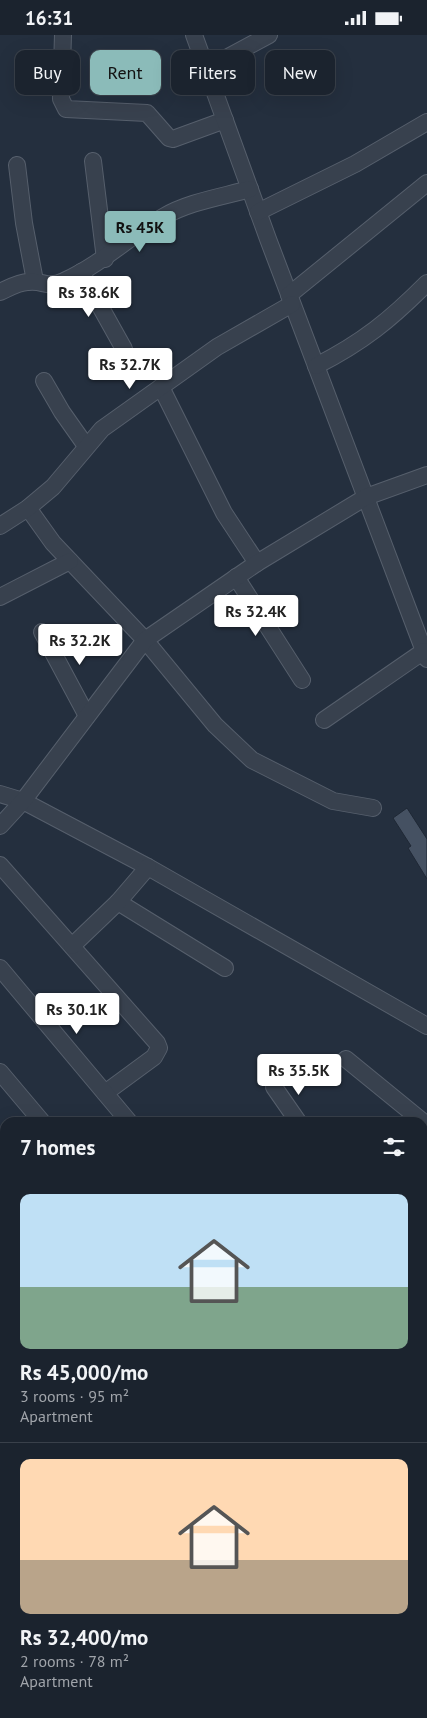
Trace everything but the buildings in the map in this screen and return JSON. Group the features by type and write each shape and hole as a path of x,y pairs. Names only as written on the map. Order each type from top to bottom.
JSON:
{"street":[{"path":"63,35 61,99 66,109 147,113 169,138 173,139 225,120"},
{"path":"194,35 199,50"},
{"path":"241,50 269,35"},
{"path":"216,95 290,299 425,655 324,720"},
{"path":"258,212 356,164 427,122"},
{"path":"93,161 105,259"},
{"path":"17,165 24,223 35,281"},
{"path":"0,525 28,508 53,487 102,429 217,347 290,299 427,183"},
{"path":"0,293 25,282 35,281 46,286 55,285 105,259 163,217 182,208 250,189"},
{"path":"81,272 124,349"},
{"path":"316,366 352,348 383,325 427,283"},
{"path":"44,381 62,413 86,446"},
{"path":"161,387 224,513 257,563"},
{"path":"0,826 23,801 145,640 257,563 366,497 427,475"},
{"path":"28,508 53,543 145,640 214,725 252,760 333,801 373,808"},
{"path":"0,597 70,561"},
{"path":"236,577 302,680"},
{"path":"42,632 87,717"},
{"path":"0,794 23,801 148,867 427,1026"},
{"path":"0,865 157,1043 159,1048 154,1057 105,1093"},
{"path":"72,945 118,902 148,867"},
{"path":"118,902 225,968"},
{"path":"0,968 125,1117"},
{"path":"346,1059 417,1117"},
{"path":"0,1072 38,1117"},
{"path":"274,1087 295,1117"}]}
